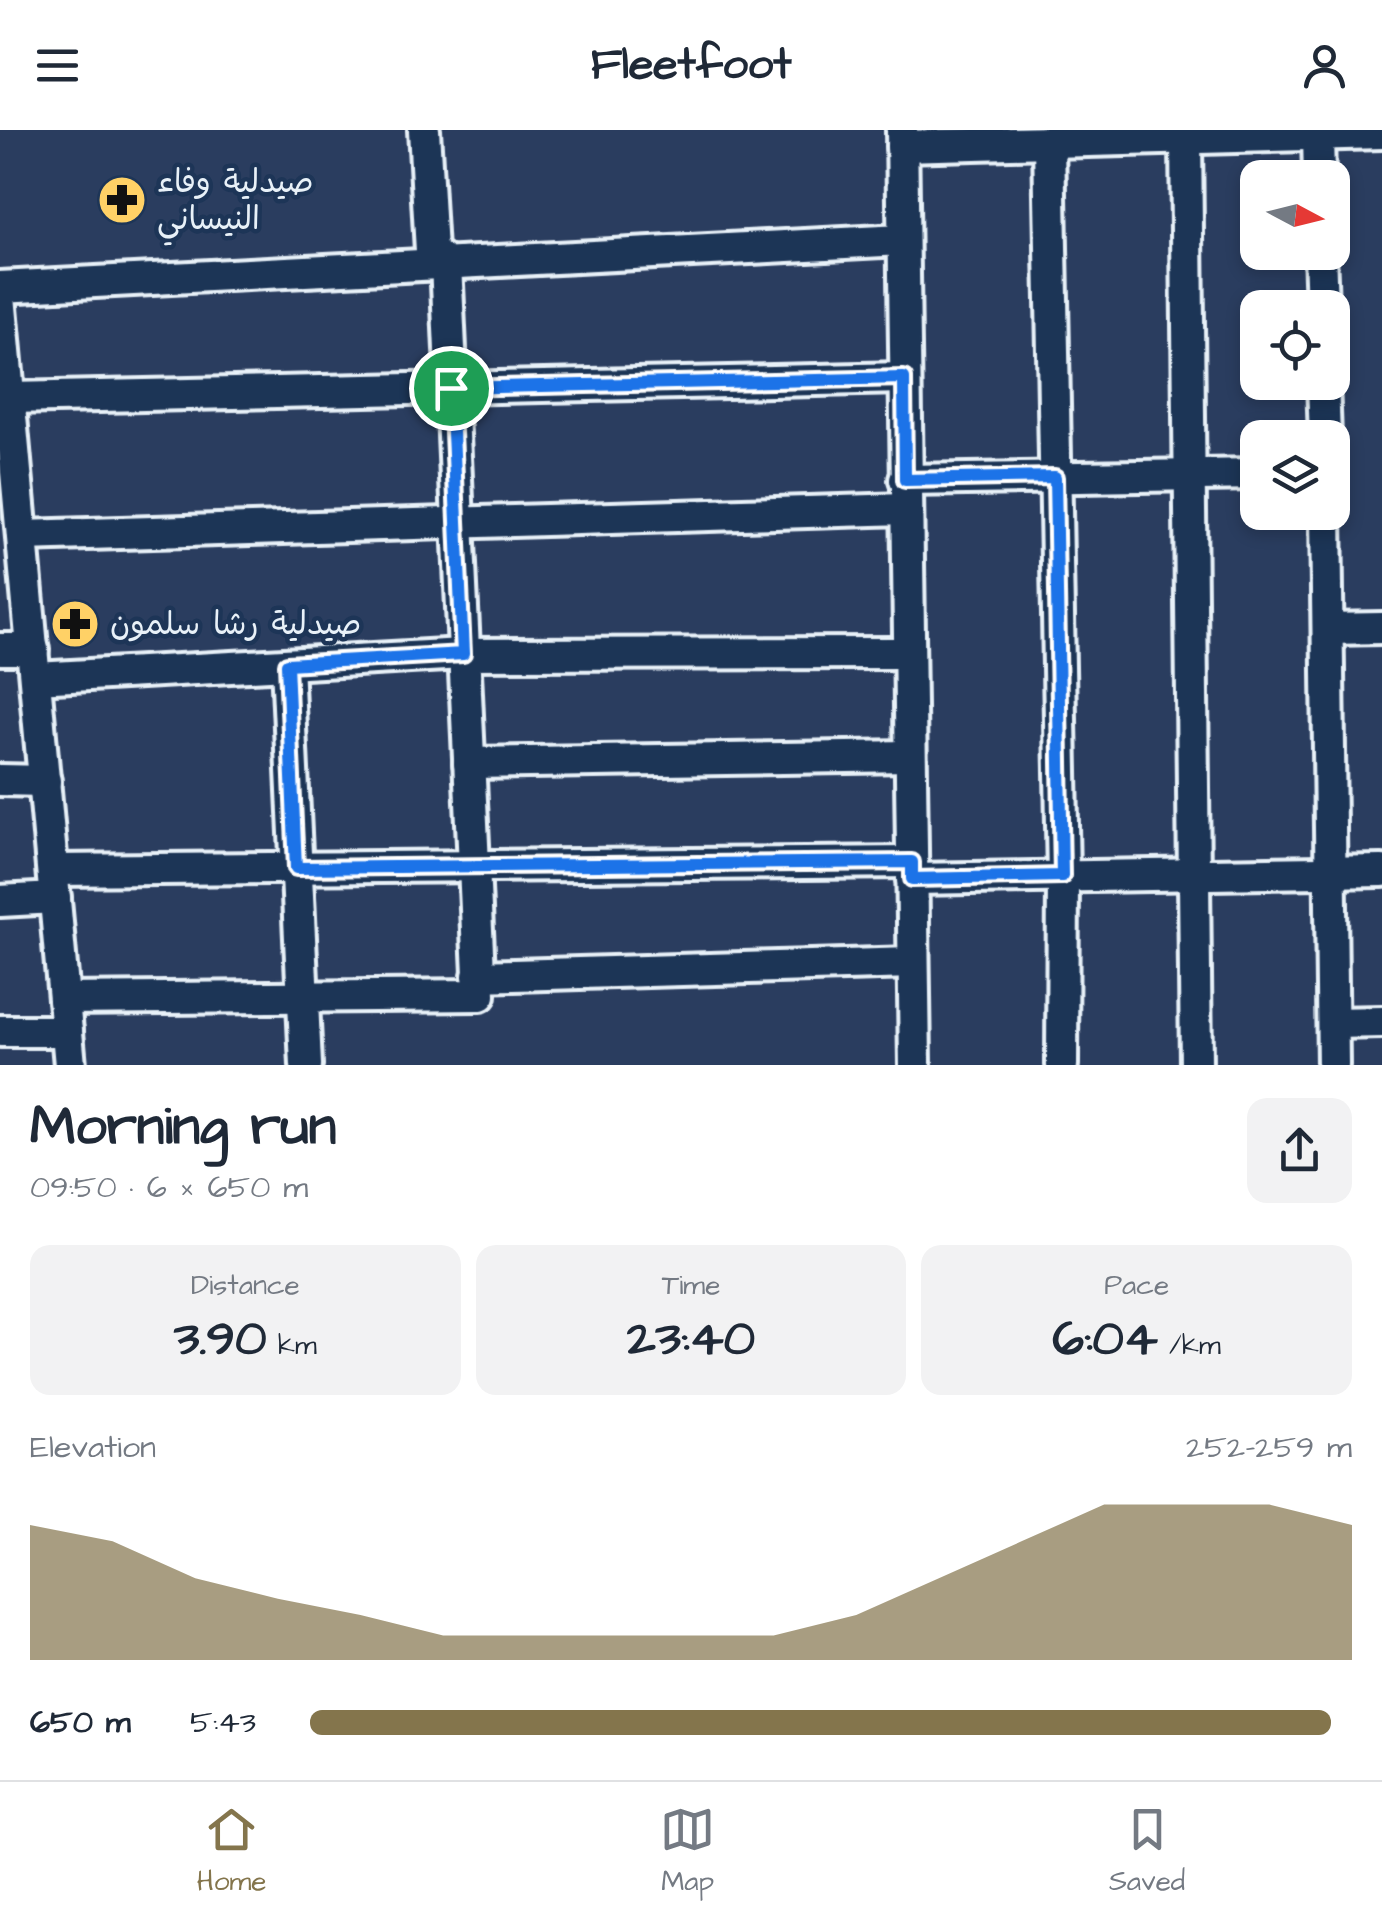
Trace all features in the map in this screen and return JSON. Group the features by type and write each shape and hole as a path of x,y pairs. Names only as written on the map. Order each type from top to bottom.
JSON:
{"street":[{"path":"424,130 430,251 446,262"},
{"path":"1324,160 1334,133"},
{"path":"915,1065 902,138 1049,142 1382,133"},
{"path":"1186,138 1196,1065"},
{"path":"1049,142 1062,1065"},
{"path":"0,288 902,240"},
{"path":"64,999 480,995 446,262"},
{"path":"0,296 10,398 8,448 23,536 70,1065"},
{"path":"10,398 904,378"},
{"path":"23,536 458,523 905,495 1055,477 1240,474"},
{"path":"1326,530 1334,1065"},
{"path":"1329,629 1382,628"},
{"path":"0,649 34,664 287,664 463,654 908,652"},
{"path":"287,664 306,1065"},
{"path":"468,763 910,756"},
{"path":"0,780 45,782"},
{"path":"0,901 54,884 296,868 474,866 1062,876 1382,871"},
{"path":"478,976 914,963"},
{"path":"1333,1023 1382,1022"},
{"path":"0,1031 67,1030"}],"place":[{"name":"صيدلية وفاء النيساني","path":"122,200"},
{"name":"صيدلية رشا سلمون","path":"75,624"}],"route":[{"path":"904,378 905,480 1055,477 1062,876 912,879 912,862 296,868 287,664 463,654 451,388 904,378"}]}
